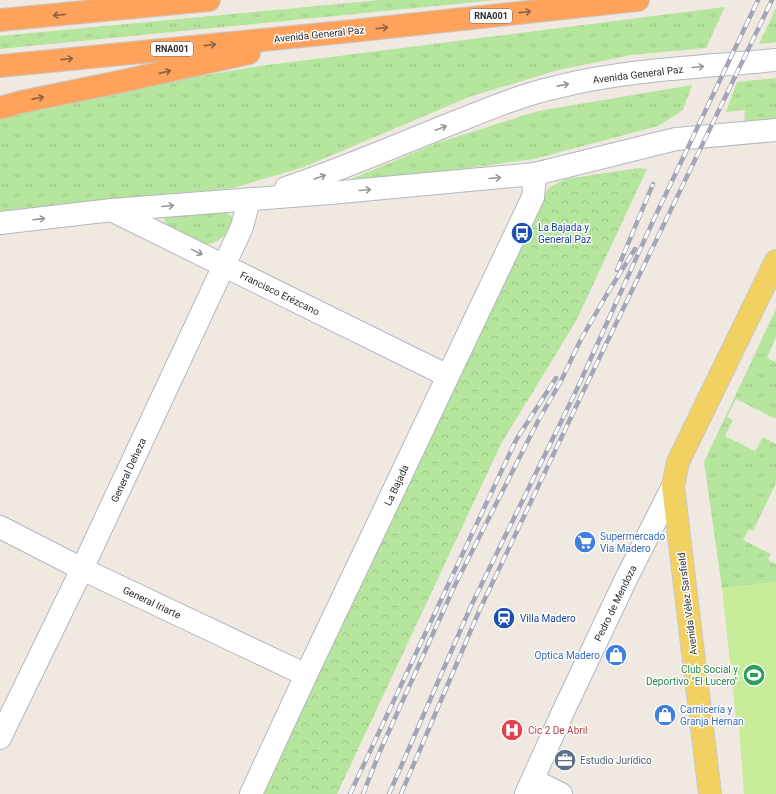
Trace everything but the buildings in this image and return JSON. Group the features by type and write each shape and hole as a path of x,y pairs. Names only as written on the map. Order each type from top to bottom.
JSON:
{"highway":[{"path":"84,0 167,4"},
{"path":"0,20 209,0"},
{"name":"Avenida General Paz","path":"0,66 344,32 638,0"},
{"path":"0,108 21,102 344,32"}],"main road":[{"name":"Pedro de Mendoza","path":"673,486 678,462 776,261"},
{"name":"Avenida Vélez Sarsfield","path":"673,486 710,794"}],"street":[{"name":"Avenida General Paz","path":"253,199 322,176 476,114 556,87 631,74 776,60"},
{"name":"Avenida General Paz","path":"0,223 112,210 330,193 535,174 676,139 776,130"},
{"name":"La Bajada","path":"251,794 533,197 535,174"},
{"name":"General Deheza","path":"0,738 82,569 224,266 253,199"},
{"name":"Francisco Erézcano","path":"112,210 448,376"},
{"name":"Pedro de Mendoza","path":"529,787 626,579 673,486"},
{"name":"General Iriarte","path":"0,527 82,569 306,675"},
{"path":"529,787 561,794"}],"green space":[{"path":"380,0 496,0 0,49 0,36"},
{"path":"725,7 706,48 631,55 558,70 469,97 304,167 233,188 0,211 0,114 82,95 260,66"},
{"path":"776,8 776,42 759,44"},
{"path":"776,78 776,119 744,122 745,110 726,112 737,82"},
{"path":"692,85 683,110 658,126 534,159 332,187 437,143 538,111"},
{"path":"639,168 647,169 576,321 501,444 337,794 260,794 548,188 565,179"},
{"path":"225,212 235,221 228,232 219,240 210,244 190,242 172,230 164,220 165,214"},
{"path":"776,309 776,337 767,358 776,362 776,419 736,399 727,417 733,420 725,436 755,451 763,437 776,444 776,483 753,531 749,529 743,540 771,554 768,560 776,564 776,582 722,588 704,462"},
{"name":"Club Social y Deportivo \"El Lucero\"","path":"776,582 776,794 744,794 739,728 736,718 722,588"}],"railway":[{"path":"389,794 471,606 577,389 653,221 758,0"},
{"path":"401,794 480,609 772,0"},
{"path":"617,270 653,184"},
{"path":"363,794 380,751 455,585 538,421 561,381 580,341 635,249"},
{"path":"350,794 516,440 556,378"}],"place":[{"name":"La Bajada y General Paz","path":"522,233"},
{"name":"Supermercado Via Madero","path":"585,542"},
{"name":"Villa Madero","path":"504,618"},
{"name":"Optica Madero","path":"616,655"},
{"name":"Club Social y Deportivo \"El Lucero\"","path":"754,675"},
{"name":"Carnicería y Granja Hernan","path":"665,715"},
{"name":"Cic 2 De Abril","path":"512,730"},
{"name":"Estudio Jurídico","path":"565,760"}]}
